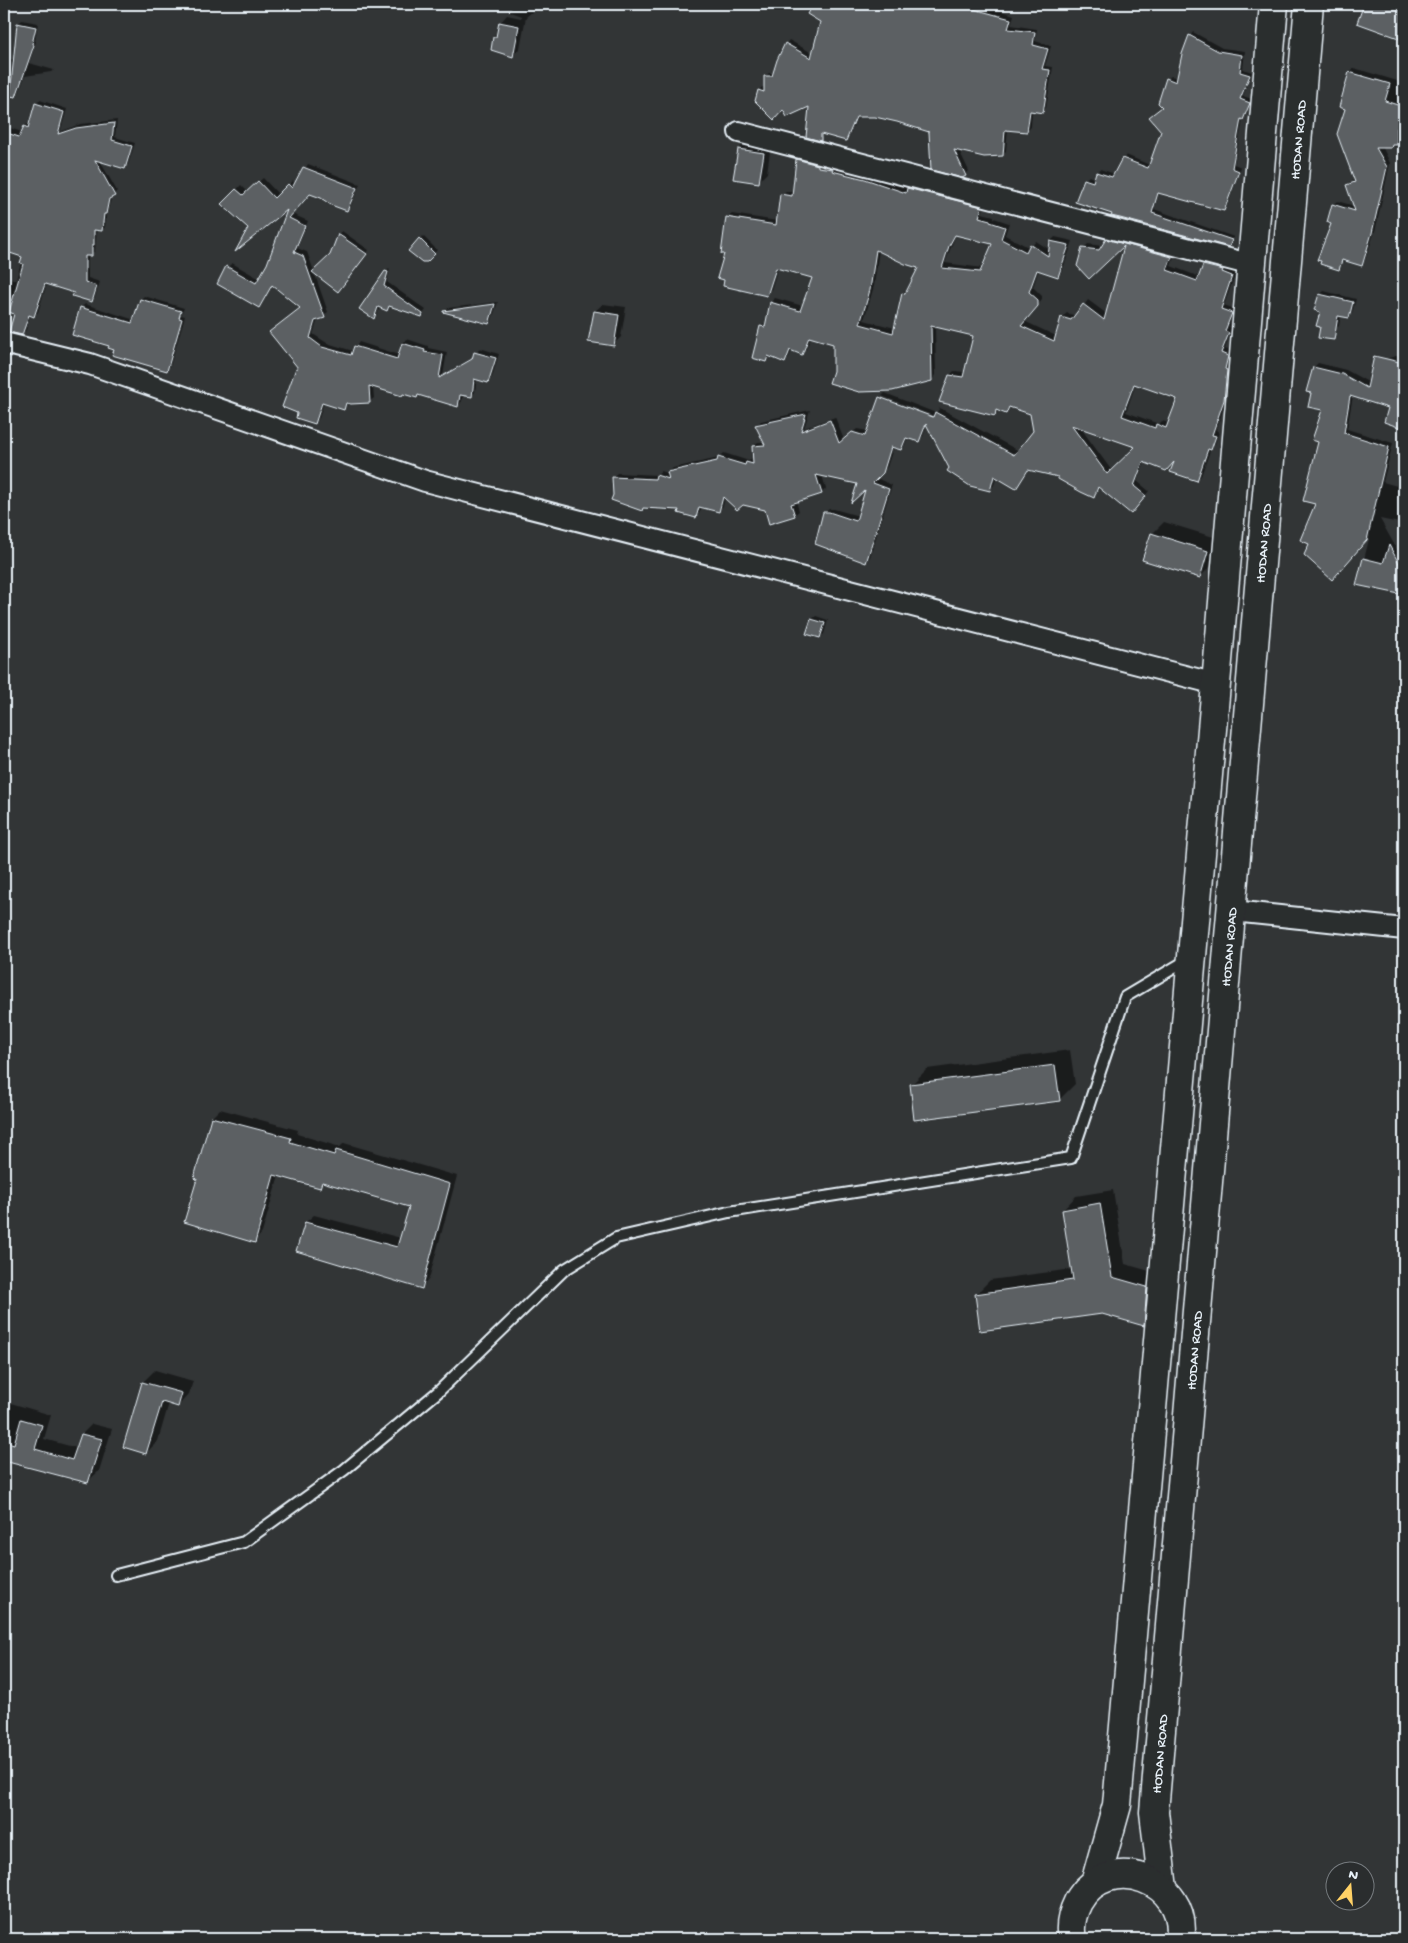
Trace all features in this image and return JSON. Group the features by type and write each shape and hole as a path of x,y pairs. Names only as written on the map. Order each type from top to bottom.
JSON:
{"main road":[{"path":"1072,1939 1070,1931 1073,1912 1082,1896 1095,1883 1117,1805 1274,4"},
{"name":"HODAN ROAD","path":"1163,1889 1154,1812 1309,4"},
{"name":"HODAN ROAD","path":"1095,1883 1113,1876 1130,1875 1148,1879 1163,1889 1174,1903 1180,1920 1183,1938"}],"street":[{"path":"739,132 1252,265"},
{"path":"4,343 90,364 425,481 1216,684"},
{"path":"1232,911 1404,929"}],"lane":[{"path":"116,1575 244,1542 344,1470 439,1391 564,1270 616,1238 729,1212 1071,1158 1125,997 1192,957"}],"building":[{"path":"813,4 971,4 970,8 1011,19 1008,29 1035,32 1033,45 1048,49 1042,69 1050,70 1043,113 1030,111 1027,132 1005,130 1003,156 984,157 954,150 966,176 962,178 931,170 929,132 897,122 875,117 856,117 846,141 821,134 821,141 806,137 809,107 787,117 783,110 774,120 755,101 758,90 764,92 764,76 772,76 785,43 811,58 820,22 807,14"},
{"path":"1364,4 1404,4 1404,40 1357,23"},
{"path":"499,22 519,26 513,57 491,50 493,37 496,37"},
{"path":"17,23 36,27 32,44 34,45 16,97 10,96"},
{"path":"1189,35 1218,51 1242,55 1240,72 1250,75 1240,99 1250,103 1243,120 1241,119 1232,168 1239,171 1224,211 1158,193 1152,213 1232,240 1229,247 1111,216 1112,214 1075,202 1084,179 1093,182 1096,172 1112,177 1122,158 1148,168 1161,131 1149,117 1162,107 1158,103 1166,78 1176,82 1182,54"},
{"path":"1349,72 1390,84 1385,101 1404,107 1404,130 1397,128 1397,145 1392,145 1391,148 1376,148 1387,167 1372,233 1362,266 1342,260 1339,270 1320,264 1321,261 1317,260 1331,224 1327,222 1332,204 1355,211 1346,185 1355,182 1337,134 1345,109 1339,107"},
{"path":"35,103 64,112 58,134 76,128 114,123 112,140 132,146 125,169 95,160 115,196 109,199 106,214 104,214 102,231 94,230 92,256 85,256 85,282 97,286 92,302 72,296 74,293 45,284 34,317 29,315 22,335 9,332 14,314 9,312 23,264 20,263 22,257 4,251 9,235 4,234 4,132 19,137 24,126 28,128"},
{"path":"738,149 764,153 759,183 733,179"},
{"path":"796,159 906,193 907,188 982,207 979,217 1005,227 1001,239 1026,252 1030,244 1048,256 1050,241 1069,245 1058,277 1037,270 1029,292 1038,300 1038,306 1021,326 1054,341 1061,317 1071,320 1083,304 1104,320 1124,246 1089,279 1077,266 1082,248 1099,250 1106,239 1172,257 1167,270 1197,281 1203,265 1223,270 1222,272 1232,276 1221,309 1232,313 1225,331 1229,333 1221,353 1228,356 1225,369 1227,370 1224,400 1212,435 1216,436 1211,450 1208,449 1197,481 1170,472 1174,462 1166,471 1143,462 1134,486 1146,496 1131,514 1098,487 1094,498 1058,479 1058,477 1028,470 1016,489 994,476 990,491 970,486 947,471 949,468 926,424 919,442 906,438 901,450 891,447 883,473 873,483 889,489 866,563 815,544 823,512 829,512 856,521 865,490 851,503 857,484 816,475 822,494 791,504 795,516 769,524 765,510 743,505 737,510 723,497 719,512 699,507 696,518 678,513 679,510 643,508 642,511 611,500 613,495 612,477 655,479 656,475 669,479 667,472 717,461 718,457 745,465 746,462 753,464 752,446 765,445 755,425 806,414 801,431 830,420 839,443 852,432 865,436 879,397 933,417 935,412 1014,455 1033,431 1030,414 1009,407 1006,414 996,410 995,416 939,402 949,375 963,377 973,336 931,326 932,381 892,391 859,392 829,383 833,371 833,344 809,337 802,355 790,350 785,363 768,356 766,362 752,358 760,326 765,327 770,302 800,311 812,278 776,268 767,296 723,286 724,280 717,278 724,254 721,254 726,217 776,225 780,194 792,196","holes":["955,235 992,244 980,272 942,268 949,246","876,250 918,268 905,294 902,293 893,333 860,324 870,290","1134,384 1177,399 1166,428 1156,424 1155,428 1122,416","1071,425 1135,447 1107,474"]},
{"path":"303,167 357,188 347,211 310,194 289,218 305,226 294,252 303,256 325,318 315,321 310,338 322,347 351,355 354,346 397,359 402,343 425,350 424,352 443,355 439,378 472,359 474,352 496,358 488,383 474,379 472,397 460,395 458,407 418,395 417,398 403,394 402,396 369,386 370,403 346,403 344,410 322,403 315,424 296,418 297,413 282,407 296,368 298,368 269,332 300,308 272,285 259,308 217,284 226,266 256,283 267,264 287,210 235,252 248,228 221,204 236,189 243,195 258,181 274,198 288,184 292,188"},
{"path":"338,234 367,254 338,292 312,272 330,255"},
{"path":"419,238 435,254 427,262 422,262 408,251"},
{"path":"385,271 388,272 384,286 423,314 422,317 389,306 387,311 378,307 374,319 359,309"},
{"path":"1319,294 1353,302 1349,318 1338,316 1334,340 1318,338 1320,327 1316,326 1320,312 1314,310"},
{"path":"140,299 181,311 179,318 182,319 167,371 112,355 114,350 108,348 109,346 72,335 80,307 132,323"},
{"path":"495,304 489,324 443,312 443,311"},
{"path":"594,311 619,315 614,346 588,342"},
{"path":"1374,356 1404,363 1404,429 1384,422 1388,408 1350,396 1344,433 1389,447 1367,540 1332,580 1304,555 1309,544 1300,540 1315,504 1303,501 1318,442 1312,440 1322,410 1308,407 1311,393 1306,392 1313,367 1342,374 1367,388"},
{"path":"1151,533 1208,551 1200,578 1142,560"},
{"path":"1389,545 1401,567 1404,568 1404,595 1356,585 1363,558 1383,563"},
{"path":"811,619 825,623 820,638 806,634"},
{"path":"1055,1065 1060,1101 914,1120 910,1084"},
{"path":"211,1117 291,1138 290,1142 334,1155 336,1150 450,1184 422,1289 296,1251 305,1222 397,1247 409,1207 322,1182 320,1188 274,1175 255,1243 184,1222 197,1179 194,1178"},
{"path":"1100,1203 1112,1277 1147,1287 1144,1326 1102,1314 980,1331 975,1294 1073,1280 1062,1210"},
{"path":"142,1382 182,1393 178,1407 162,1402 146,1454 123,1447"},
{"path":"21,1419 42,1425 35,1449 72,1460 81,1434 102,1439 88,1483 4,1461 4,1441 14,1444"}]}
